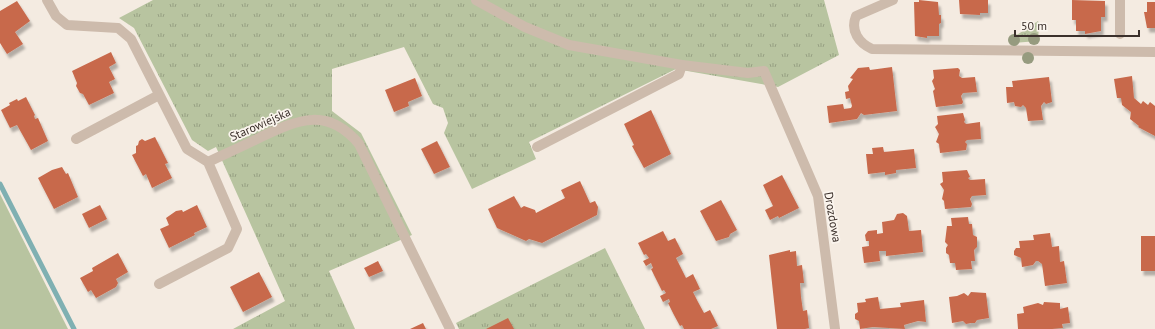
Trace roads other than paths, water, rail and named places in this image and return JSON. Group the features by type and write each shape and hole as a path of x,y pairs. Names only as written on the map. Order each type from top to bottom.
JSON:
{"street":[{"path":"47,0 56,16 67,25 118,28 131,39 187,148 208,162 238,229 228,248 159,284"},
{"path":"476,0 525,27 569,45 682,65 679,74 537,147"},
{"path":"893,0 856,16 854,31 859,40 872,49 1155,52"},
{"path":"1120,0 1120,34"},
{"name":"Drozdowa","path":"682,65 748,73 764,71 818,196 836,329"},
{"path":"76,139 159,95"},
{"name":"Starowiejska","path":"208,162 294,122 317,119 330,122 341,127 359,144 450,329"}],"waterway":[{"path":"0,184 74,329"}]}
